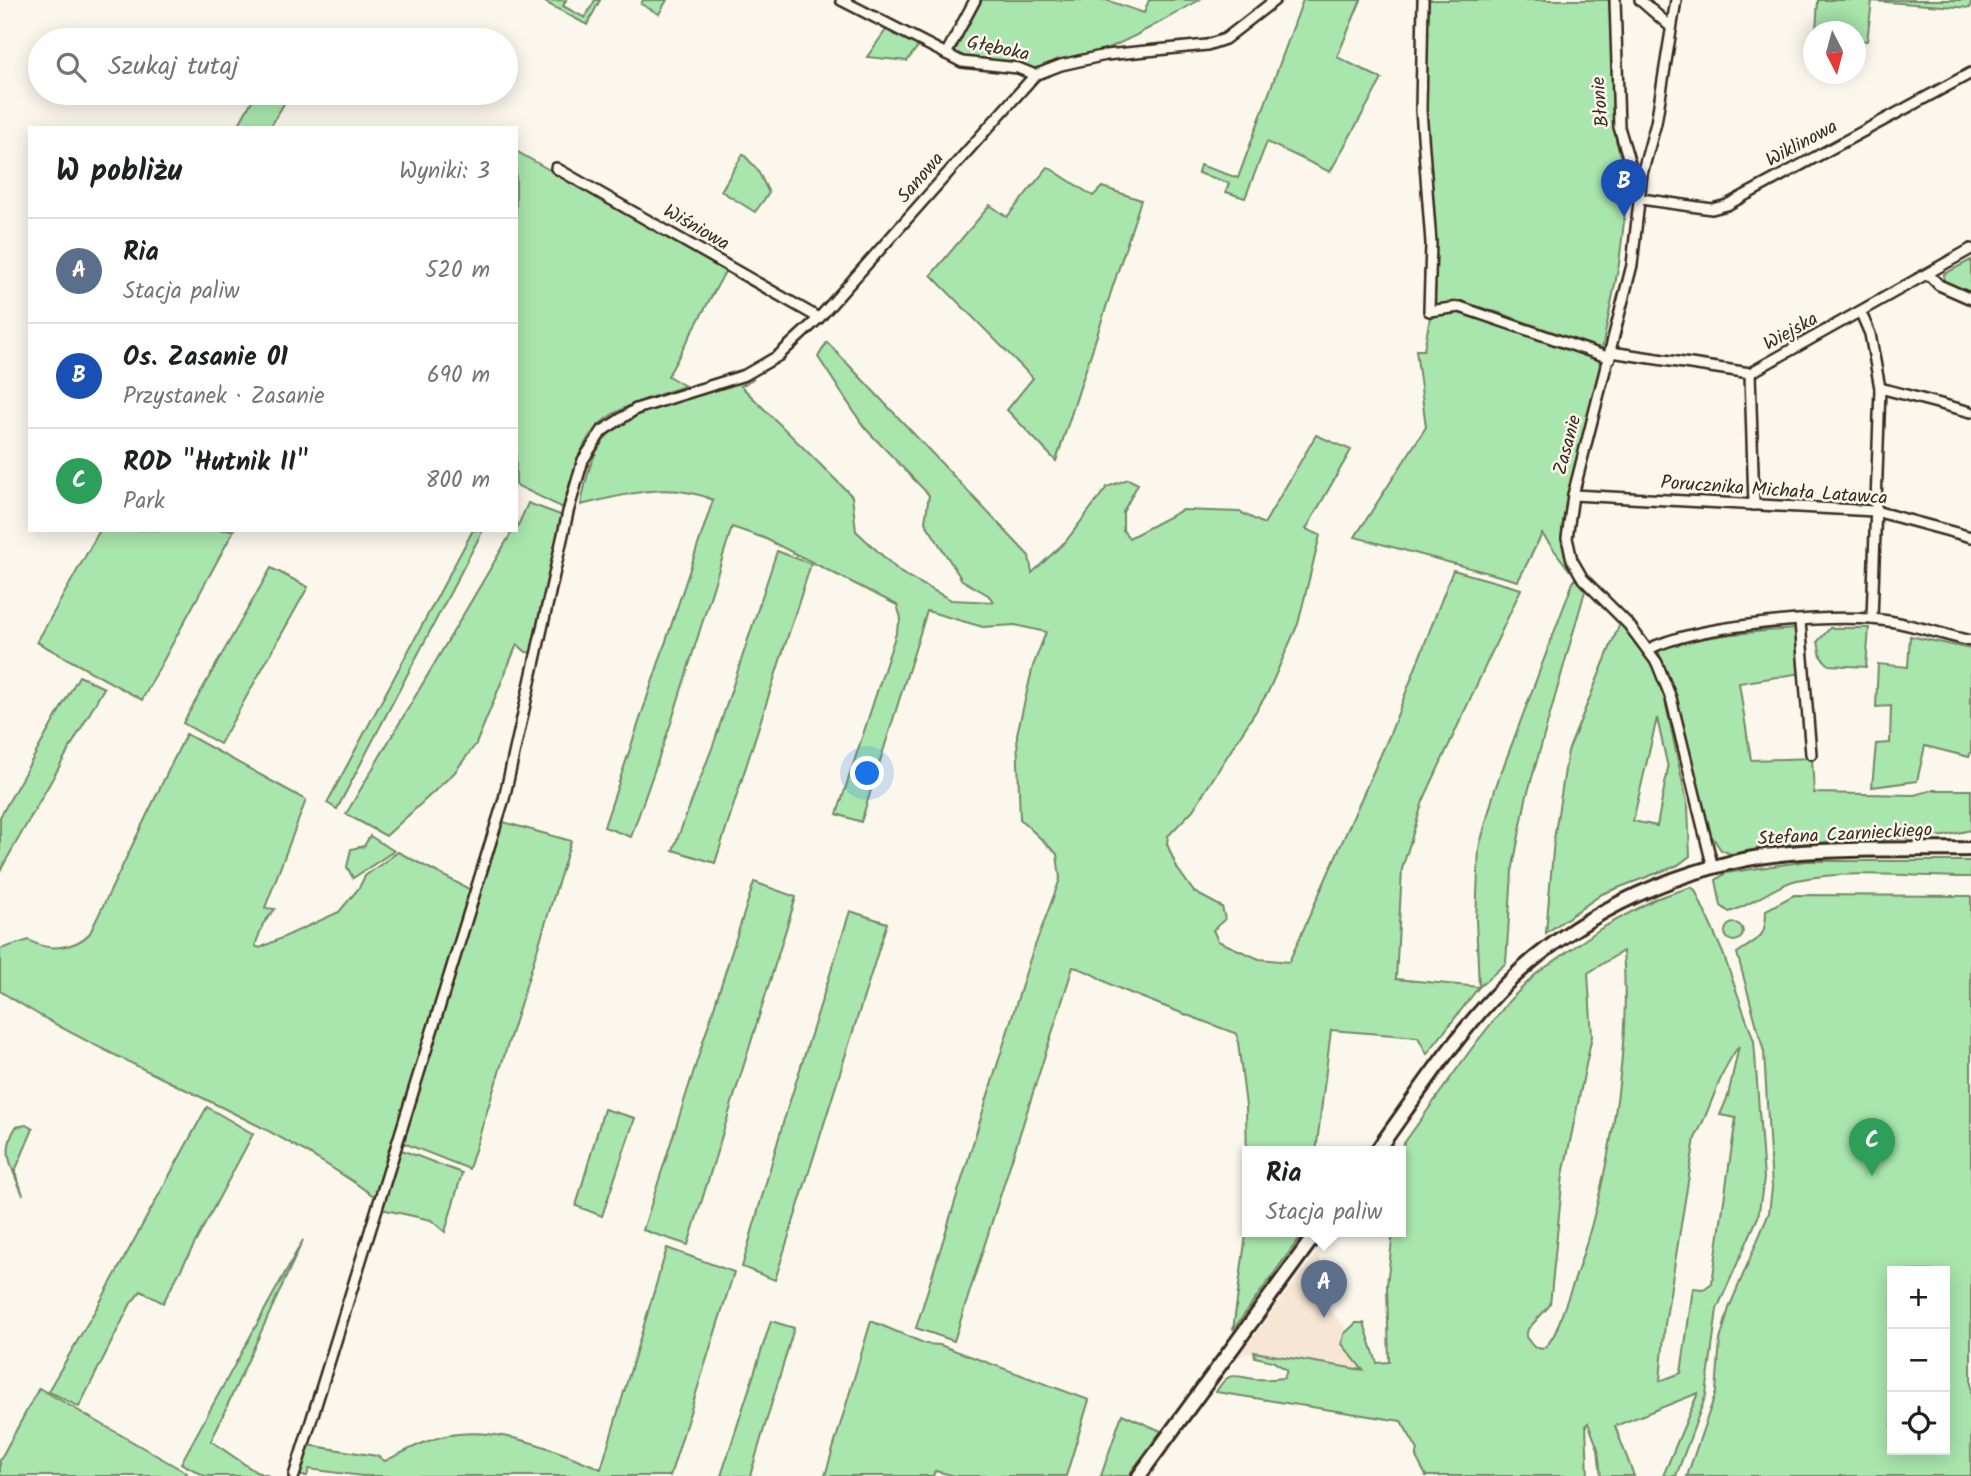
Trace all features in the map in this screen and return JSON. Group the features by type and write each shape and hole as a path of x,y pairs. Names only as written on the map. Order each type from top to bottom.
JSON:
{"street":[{"name":"Głęboka","path":"841,0 962,62 1018,68 1035,75"},
{"path":"946,54 975,0"},
{"path":"1035,75 1105,55 1207,45 1225,39 1275,0"},
{"name":"Wiejska","path":"1423,0 1421,110 1431,243 1429,312 1460,307 1611,355 1750,373 1971,250"},
{"name":"Błonie","path":"1615,0 1619,127 1641,199"},
{"path":"1640,0 1671,27"},
{"name":"Zasanie","path":"1676,0 1656,122 1644,163 1632,265 1573,495 1567,538 1577,570 1649,649 1671,698 1713,868"},
{"name":"Wiklinowa","path":"1641,199 1712,209 1727,205 1971,73"},
{"name":"Sanowa","path":"295,1476 505,795 578,472 592,443 610,423 636,409 745,376 764,366 795,342 1035,75"},
{"name":"Wiśniowa","path":"556,168 819,318"},
{"path":"1929,275 1939,285 1971,299"},
{"path":"1861,313 1870,334 1880,388 1872,619"},
{"path":"1750,373 1754,505"},
{"path":"1880,388 1971,412"},
{"name":"Porucznika Michała Latawca","path":"1573,495 1875,511 1971,537"},
{"path":"1649,649 1682,637 1724,629 1872,619 1971,641"},
{"path":"1800,622 1811,754"},
{"name":"Stefana Czarnieckiego","path":"1380,1146 1470,1024 1524,968 1567,935 1644,891 1713,868 1790,853 1971,849"},
{"path":"1139,1476 1313,1237"}],"shaded area":[{"path":"1317,1253 1331,1287 1327,1306 1345,1327 1342,1344 1364,1371 1254,1352 1237,1357"}],"green space":[{"path":"566,0 563,6 585,18 595,0 600,0 587,25 543,1"},
{"path":"643,0 667,0 659,14 641,4"},
{"path":"982,0 1106,0 1144,13 1149,0 1199,0 1111,47 1049,66 1018,69 986,65 953,54"},
{"path":"1303,0 1361,0 1337,57 1382,79 1330,172 1267,142 1245,198 1226,192 1229,183 1198,173 1200,165 1238,178"},
{"path":"1426,0 1610,0 1616,141 1629,179 1619,264 1602,349 1494,311 1491,320 1598,357 1598,390 1564,517 1563,548 1570,571 1542,534 1518,581 1355,537 1426,427 1416,350 1424,350 1430,317 1456,311 1433,308 1424,108"},
{"path":"1818,0 1971,0 1970,8 1872,1 1867,41 1866,21 1817,21"},
{"path":"888,27 919,45 907,61 867,57"},
{"path":"249,105 283,105 271,126 238,126"},
{"path":"518,152 726,270 668,376 685,386 633,404 600,423 580,454 563,508 518,486"},
{"path":"743,154 757,169 769,193 755,212 721,191"},
{"path":"1048,167 1093,196 1102,187 1141,200 1056,461 1007,410 1033,378 931,275 990,205 1007,217"},
{"path":"1971,260 1971,296 1944,283 1944,274"},
{"path":"827,342 1029,556 1032,573 1066,541 1107,487 1128,479 1138,484 1123,512 1123,530 1129,538 1182,510 1240,512 1264,524 1316,435 1351,450 1306,529 1320,535 1298,624 1268,692 1193,810 1168,836 1167,844 1177,868 1194,892 1222,907 1225,919 1213,930 1218,941 1259,959 1289,962 1390,734 1453,570 1521,589 1423,801 1402,869 1396,979 1479,987 1427,1054 1418,1037 1331,1030 1317,1146 1247,1146 1246,1106 1237,1034 1118,988 1073,967 954,1341 916,1328 1030,959 1060,879 1057,854 1020,819 1017,734 1033,666 1046,632 1015,625 983,627 927,611 861,822 837,814 901,618 897,605 764,538 732,527 671,723 631,837 604,827 713,500 697,494 664,490 581,505 588,473 596,453 608,435 627,420 754,379 741,386 852,496 856,531 901,573 951,600 994,602 988,595 962,580 925,522 929,495 864,427 818,357"},
{"path":"528,503 563,516 534,653 526,652 517,644 476,744 454,773 386,836 346,814 512,532 518,532 518,526"},
{"path":"99,532 233,532 142,700 37,642"},
{"path":"472,532 482,532 337,809 327,803"},
{"path":"777,551 811,564 715,863 673,850 714,743"},
{"path":"271,568 308,587 220,744 183,723"},
{"path":"1575,577 1585,591 1526,799 1512,872 1506,963 1479,987 1476,919 1479,848 1495,789"},
{"path":"1620,623 1652,664 1662,687 1688,807 1690,856 1678,865 1602,894 1546,933 1554,839 1568,751","holes":["1657,718 1668,768 1657,826 1633,821"]},
{"path":"1830,628 1869,628 1866,667 1829,665 1821,657 1818,641"},
{"path":"1796,629 1802,673 1739,683 1751,760 1812,758 1814,793 1914,795 1933,790 1971,790 1971,830 1944,836 1782,845 1731,854 1721,850 1707,829 1673,690 1658,650 1709,638"},
{"path":"1910,636 1971,649 1971,752 1969,757 1925,746 1917,781 1872,787 1876,744 1890,743 1891,706 1876,707 1878,664 1908,667"},
{"path":"79,676 104,688 0,871 0,817"},
{"path":"186,734 306,800 265,908 275,909 263,924 255,946 260,948 339,912 359,888 365,876 398,852 471,890 375,1197 285,1140 93,1044 0,991 0,949 29,940 44,946 61,947 77,943 90,933"},
{"path":"503,822 571,841 469,1169 401,1142"},
{"path":"370,836 394,851 353,878 347,867 351,849 364,846"},
{"path":"1807,861 1971,861 1971,877 1860,874 1817,877 1789,883 1729,912 1721,906 1716,880 1726,873"},
{"path":"754,882 796,897 688,1245 643,1230"},
{"path":"1691,887 1695,890 1723,953 1754,1041 1764,1179 1758,1217 1717,1309 1706,1395 1676,1476 1663,1476 1698,1393 1615,1426 1634,1476 1601,1476 1598,1449 1588,1423 1588,1476 1426,1476 1416,1457 1418,1450 1401,1421 1216,1392 1224,1380 1232,1376 1284,1378 1287,1370 1272,1361 1255,1357 1254,1352 1363,1370 1342,1344 1344,1334 1356,1323 1364,1323 1377,1363 1389,1362 1387,1285 1392,1237 1406,1237 1406,1146 1402,1146 1509,1001 1536,974 1600,929 1655,899","holes":["1623,951 1625,993 1619,1083 1604,1176 1593,1221 1559,1322 1551,1340 1542,1349 1534,1347 1526,1337 1528,1329 1550,1305 1563,1175 1592,1036 1588,973","1739,1046 1728,1096 1720,1115 1736,1118 1712,1283 1704,1289 1693,1288 1681,1373 1660,1381 1665,1324 1695,1138 1726,1067"]},
{"path":"1794,895 1971,896 1971,1476 1687,1476 1716,1392 1720,1340 1729,1308 1769,1213 1772,1188 1764,1052 1737,953 1760,937 1765,927 1766,910"},
{"path":"850,911 887,923 775,1280 742,1267 783,1123"},
{"path":"1730,923 1738,923 1743,932 1741,939 1730,941 1725,936 1725,928"},
{"path":"207,1107 253,1134 163,1303 141,1291 131,1303 79,1407 48,1391"},
{"path":"604,1109 635,1118 602,1216 576,1206"},
{"path":"26,1125 33,1129 15,1171 23,1195 12,1169 9,1145 16,1127"},
{"path":"399,1149 462,1173 445,1232 431,1220 381,1209"},
{"path":"1246,1237 1300,1237 1233,1330"},
{"path":"303,1240 211,1441 256,1472 269,1476 205,1476 181,1463"},
{"path":"667,1248 734,1272 670,1476 362,1476 309,1469 307,1476 299,1476 307,1445 377,1456 385,1461 433,1439 469,1433 527,1442 601,1469"},
{"path":"771,1321 794,1328 750,1476 721,1476"},
{"path":"871,1321 926,1344 940,1345 1089,1400 1066,1476 956,1476 935,1471 933,1476 825,1476"},
{"path":"39,1388 187,1473 185,1476 0,1476 0,1460"},
{"path":"1122,1414 1161,1431 1128,1476 1101,1476"}],"place":[{"name":"Os. Zasanie 01","path":"1624,217"},
{"name":"ROD \"Hutnik II\"","path":"1872,1176"},
{"name":"Ria","path":"1324,1318"}]}
